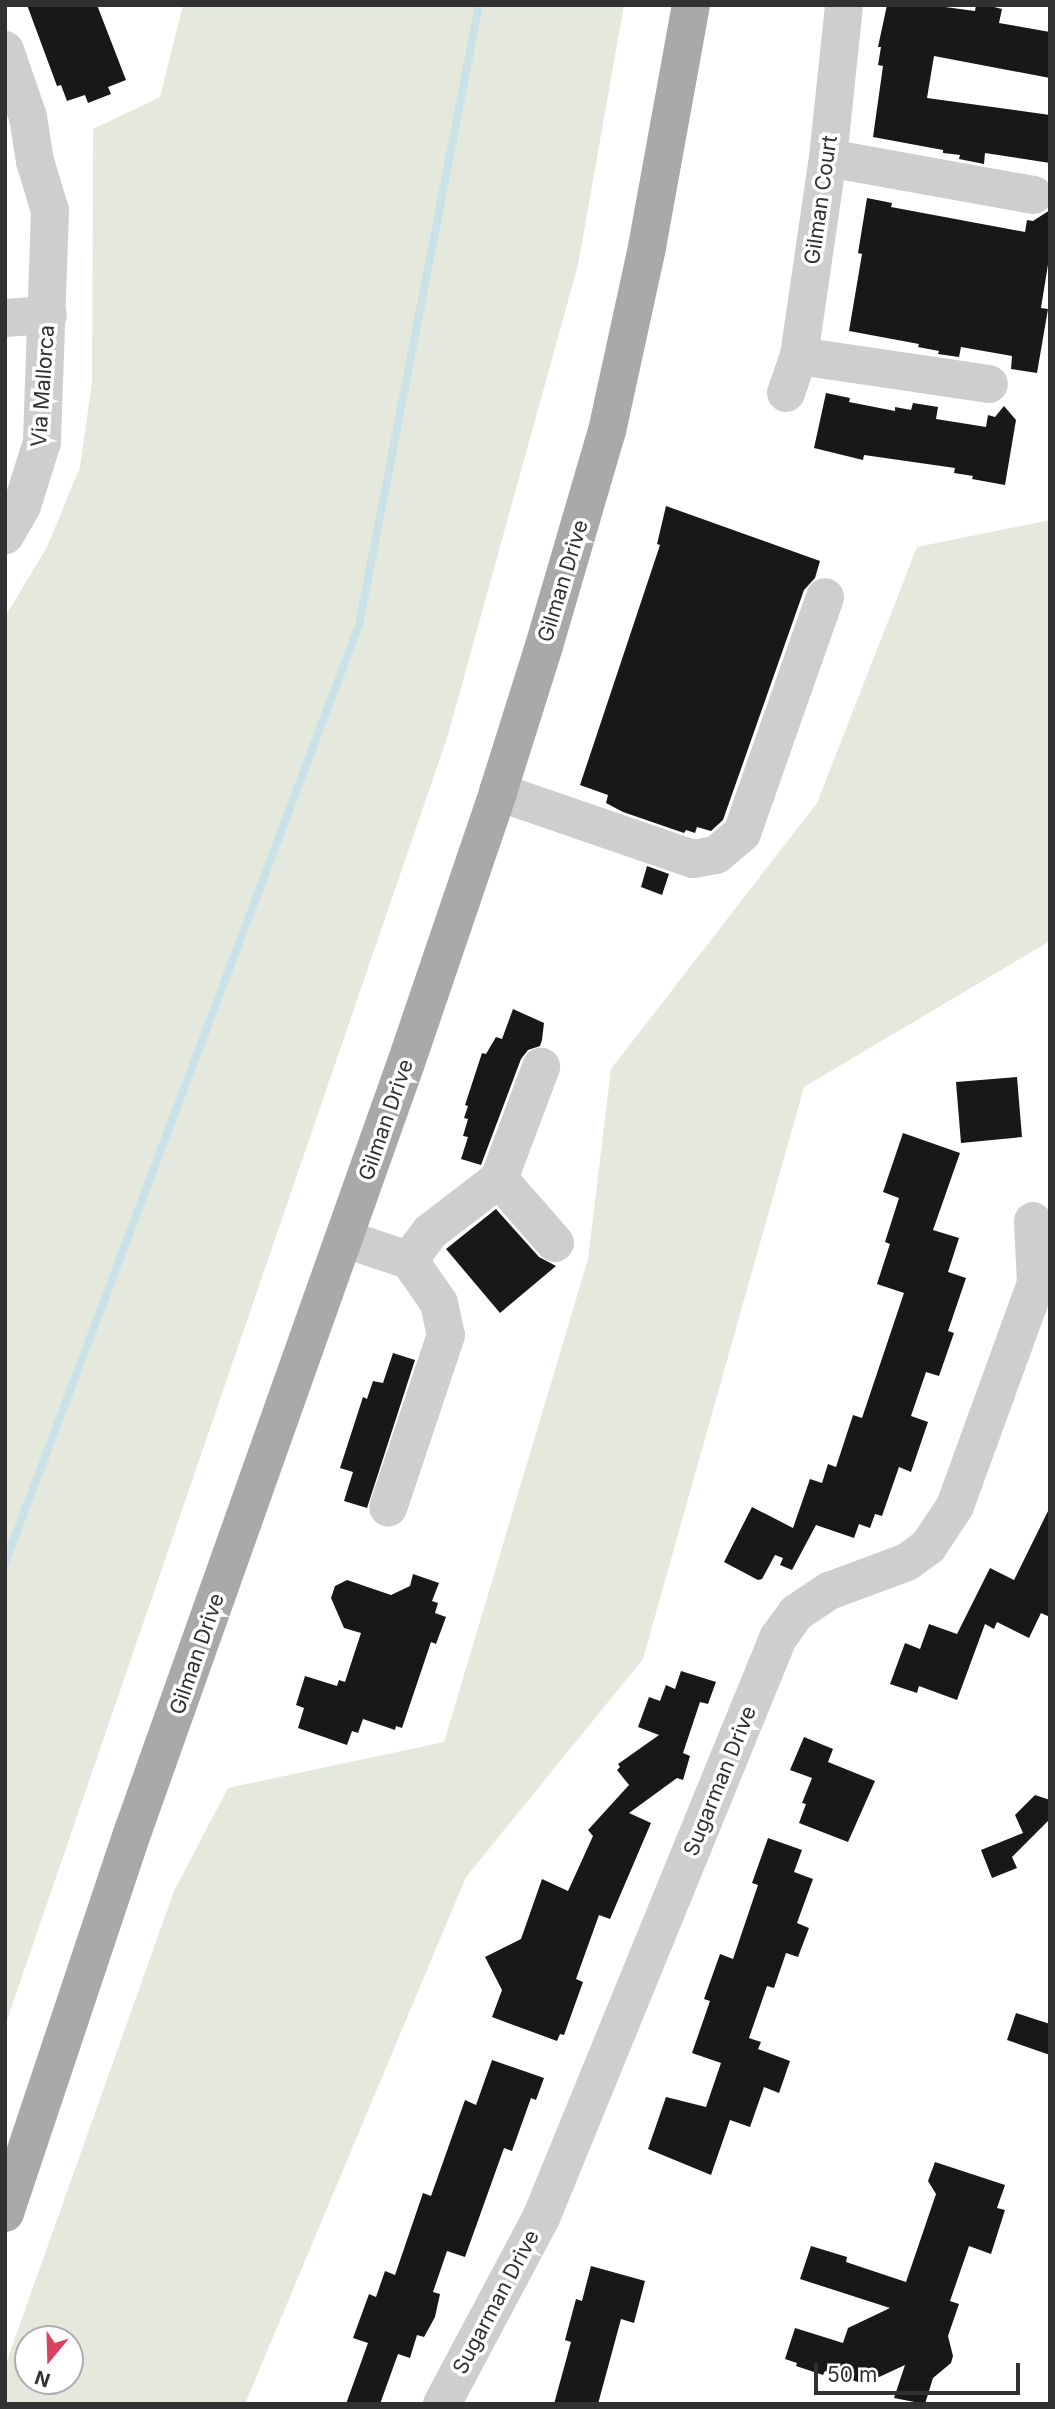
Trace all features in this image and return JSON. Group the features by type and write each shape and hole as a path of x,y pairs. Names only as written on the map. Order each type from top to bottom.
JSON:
{"main road":[{"name":"Gilman Drive","path":"5,2213 134,1828 345,1239 498,792 607,431 648,247 691,5"}],"street":[{"name":"Gilman Court","path":"786,393 799,356 828,158 844,5"},
{"path":"5,50 27,117 35,161 50,211 48,315"},
{"path":"828,158 1034,195"},
{"name":"Via Mallorca","path":"5,318 48,315 42,442 22,506 5,535"},
{"path":"799,356 989,384"},
{"path":"498,792 693,859 716,855 742,834 825,597"},
{"path":"409,1260 430,1232 499,1179 541,1067"},
{"path":"499,1179 555,1243"},
{"name":"Sugarman Drive","path":"442,2404 541,2218 778,1638 796,1613 829,1591 907,1562 928,1547 955,1506 1036,1283 1033,1222"},
{"path":"345,1239 409,1260 439,1304 446,1335 388,1508"}],"shaded area":[{"path":"183,5 624,5 578,265 448,735 5,2026 5,617 47,547 80,467 92,382 93,129 160,97"},
{"path":"1050,520 1050,941 804,1087 643,1659 466,1877 245,2404 5,2404 5,2366 14,2341 14,2395 84,2395 84,2325 20,2325 174,1891 228,1788 444,1742 588,1259 611,1069 817,803 917,547"}],"building":[{"path":"27,5 97,5 126,80 108,87 111,94 88,103 85,95 67,101 61,85 57,86"},
{"path":"887,5 930,5 975,11 976,5 986,5 1002,9 999,23 1050,32 1050,78 934,56 927,98 1050,115 1050,163 985,153 984,164 959,159 960,155 943,153 943,150 873,137 883,66 878,65 881,47 878,47"},
{"path":"867,198 892,203 891,207 1025,232 1027,220 1033,221 1050,210 1050,252 1041,308 1048,309 1037,373 1011,369 1012,356 961,347 959,357 938,354 939,351 918,347 919,344 849,331 862,254 858,253"},
{"path":"826,393 850,398 849,402 895,411 895,407 911,410 913,403 938,407 936,419 986,427 988,415 995,417 1004,406 1016,420 1005,485 954,473 955,468 864,455 863,460 814,448"},
{"path":"666,506 820,561 815,578 804,590 723,820 711,831 697,827 695,833 686,830 684,833 623,812 606,803 608,795 580,785 660,545 657,544"},
{"path":"647,866 669,874 662,895 641,887"},
{"path":"513,1009 544,1023 542,1040 540,1046 528,1050 521,1059 481,1165 461,1159 468,1137 463,1136 468,1119 464,1118 468,1106 465,1105 482,1053 486,1054 496,1037 502,1039"},
{"path":"1017,1077 1022,1137 961,1143 956,1082"},
{"path":"903,1133 960,1153 933,1230 959,1238 948,1272 966,1278 948,1331 954,1333 939,1376 926,1372 911,1416 928,1422 911,1472 899,1467 882,1516 875,1514 870,1528 859,1524 854,1538 816,1525 792,1570 780,1565 783,1558 775,1555 762,1579 758,1580 724,1562 752,1507 793,1528 810,1479 822,1483 828,1464 836,1467 853,1415 862,1418 904,1293 877,1284 890,1244 885,1242 899,1198 883,1192"},
{"path":"496,1209 539,1257 556,1266 500,1313 446,1249"},
{"path":"393,1353 415,1360 367,1508 344,1501 353,1472 340,1468 363,1397 367,1399 373,1381 383,1383"},
{"path":"1050,1507 1050,1617 1041,1613 1029,1638 997,1622 994,1629 985,1624 957,1700 919,1686 917,1693 890,1684 905,1643 920,1649 929,1624 957,1634 990,1568 1014,1580"},
{"path":"413,1574 439,1583 432,1601 438,1603 435,1613 446,1617 436,1644 431,1642 402,1728 396,1726 395,1730 363,1719 358,1733 352,1731 347,1745 298,1728 304,1708 296,1705 305,1676 337,1686 339,1680 345,1682 361,1633 344,1628 331,1598 335,1586 347,1580 391,1595 410,1586"},
{"path":"681,1671 716,1682 708,1704 700,1702 683,1753 690,1756 683,1780 677,1778 629,1813 651,1823 610,1919 599,1915 576,1979 583,1982 564,2035 560,2034 557,2041 492,2017 502,1990 485,1957 521,1939 542,1879 568,1891 593,1836 588,1830 629,1785 617,1770 620,1767 618,1764 659,1735 638,1727 649,1697 660,1701 666,1685 675,1689"},
{"path":"804,1737 833,1749 828,1762 875,1781 848,1842 799,1823 806,1804 802,1803 812,1778 790,1770"},
{"path":"1035,1795 1050,1800 1050,1819 1012,1857 1017,1868 992,1878 981,1850 1023,1833 1015,1815"},
{"path":"768,1838 802,1850 794,1872 813,1879 797,1923 809,1928 798,1957 786,1953 774,1988 767,1986 749,2038 761,2042 758,2049 790,2061 779,2093 764,2087 750,2127 730,2120 711,2175 648,2149 666,2097 706,2107 721,2063 692,2053 710,2001 704,1999 720,1954 733,1959 758,1885 752,1883"},
{"path":"1016,2013 1050,2024 1050,2055 1007,2040"},
{"path":"492,2060 544,2078 536,2100 531,2098 512,2151 504,2148 465,2257 447,2251 433,2292 440,2294 435,2317 424,2337 417,2335 410,2358 398,2354 380,2404 346,2404 368,2343 353,2338 369,2294 376,2297 385,2271 395,2275 423,2193 431,2196 465,2100 476,2105"},
{"path":"935,2162 1005,2185 997,2208 1005,2210 991,2254 969,2246 950,2301 959,2304 948,2336 953,2356 951,2363 933,2378 925,2404 894,2398 905,2365 864,2384 825,2371 823,2375 796,2366 797,2363 785,2359 795,2328 843,2343 848,2328 890,2308 800,2279 811,2246 847,2257 846,2262 906,2282 936,2194 928,2181"},
{"path":"591,2266 645,2281 634,2323 621,2319 598,2404 554,2404 571,2342 565,2340 576,2299 582,2301"}],"waterway":[{"path":"5,1563 359,625 479,5"}]}
